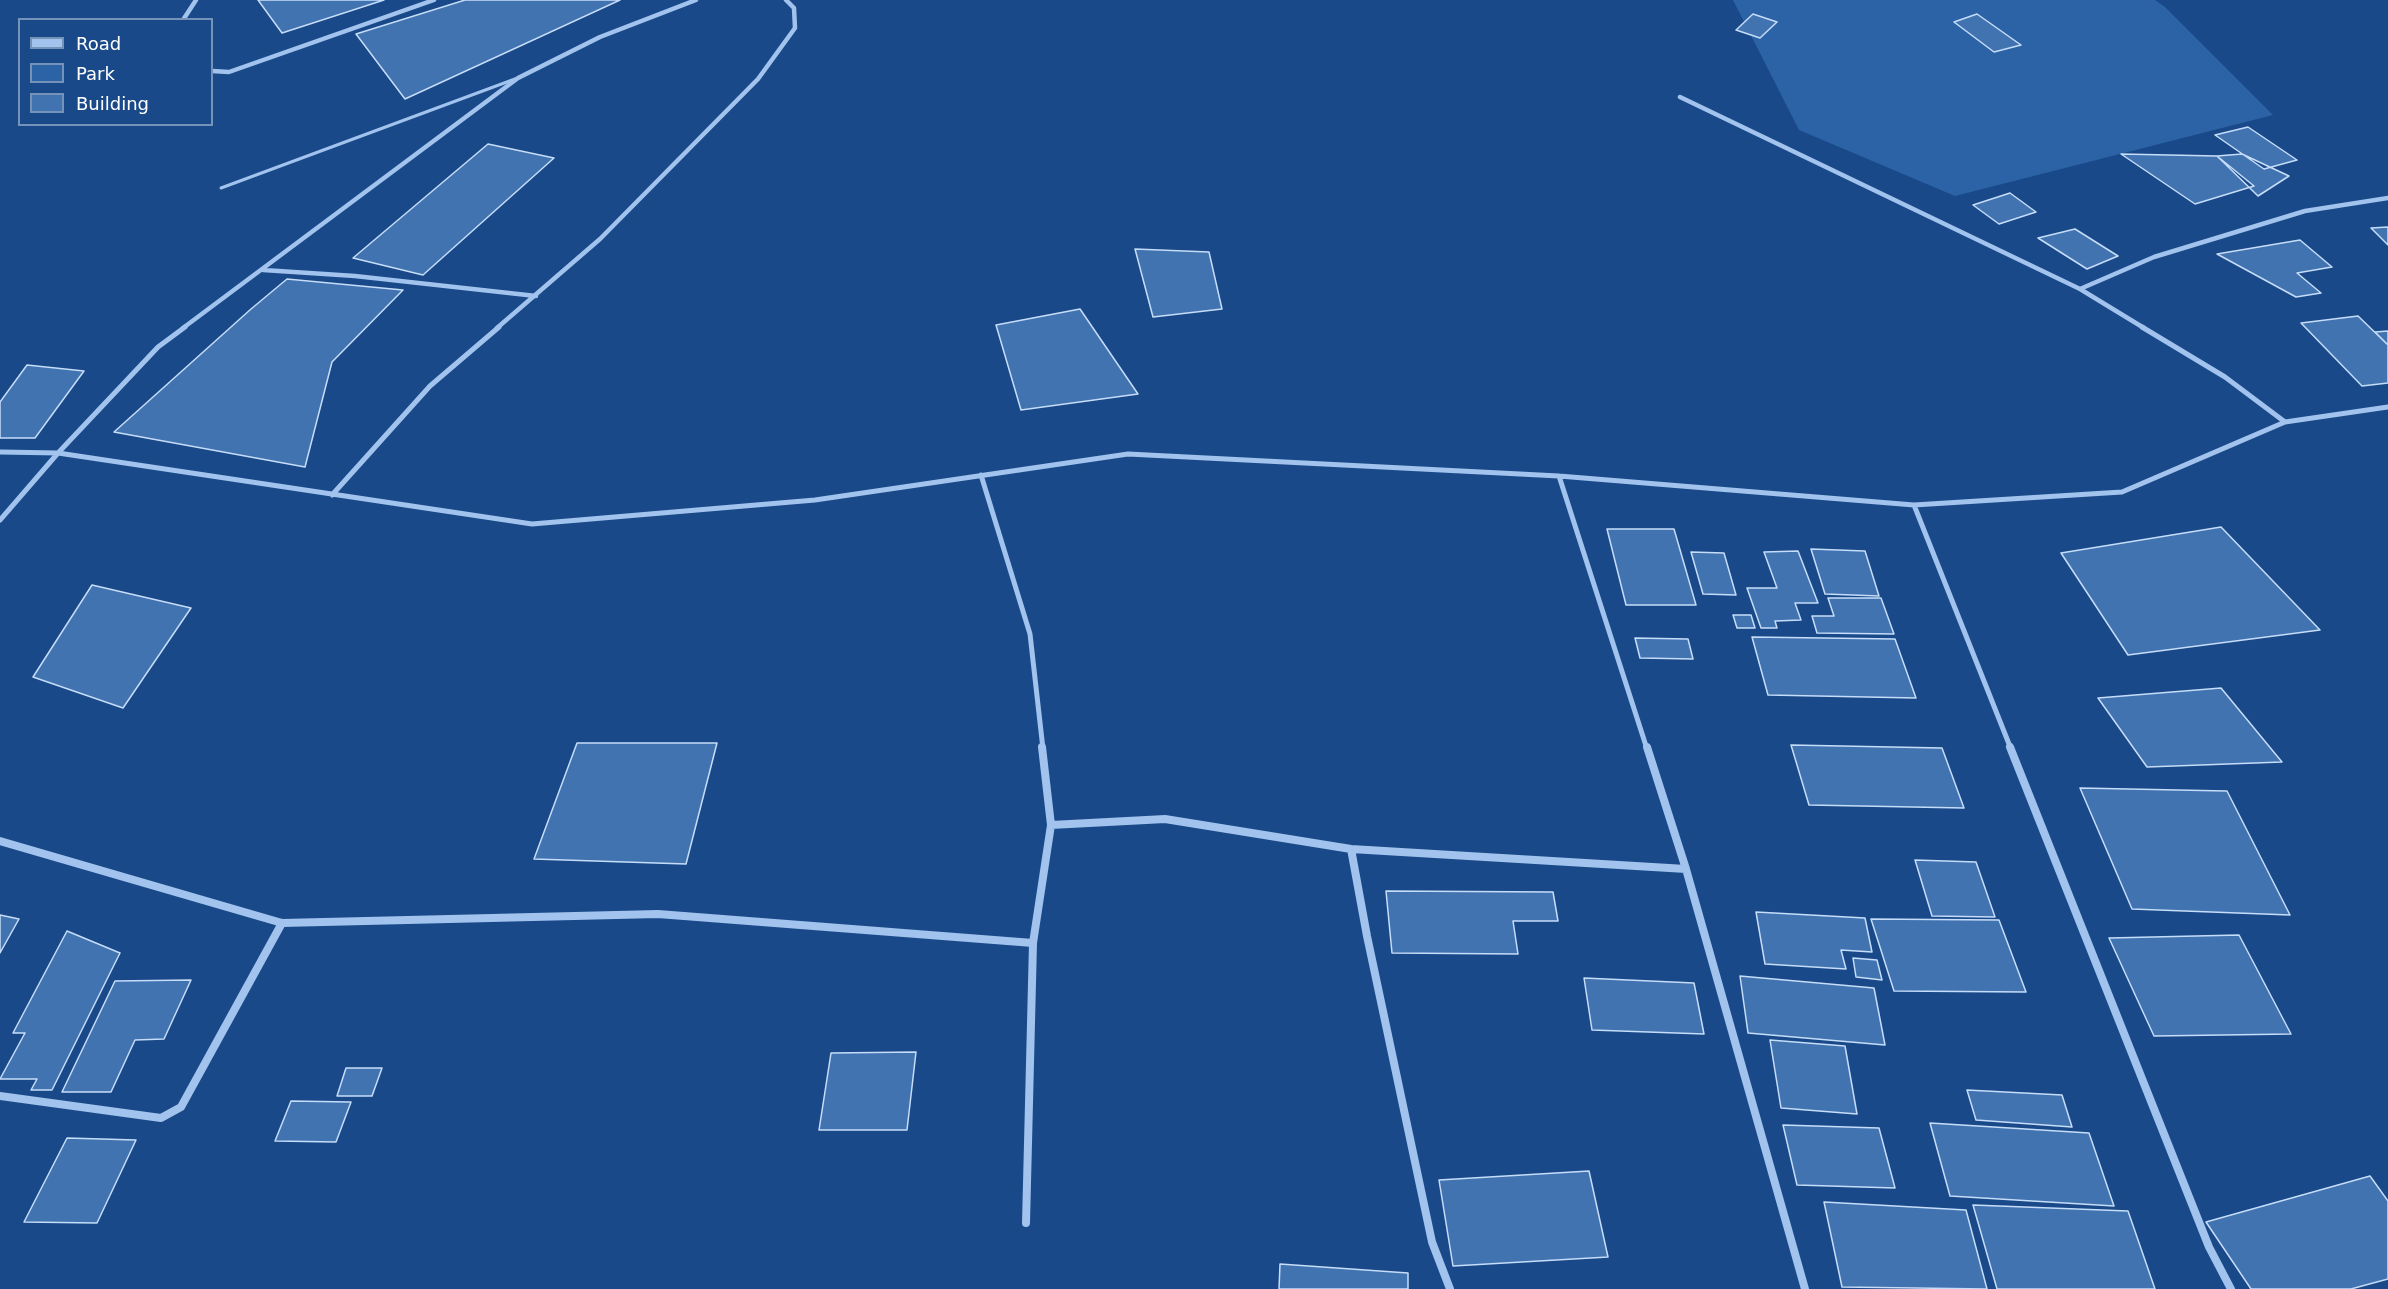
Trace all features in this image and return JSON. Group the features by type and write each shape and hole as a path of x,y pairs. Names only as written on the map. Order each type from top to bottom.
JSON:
{"street":[{"path":"184,18 196,0"},
{"path":"213,71 229,72 434,0"},
{"path":"0,520 58,453 158,347 518,78 600,36 696,0"},
{"path":"332,495 430,386 600,239 758,79 795,28 794,8 786,0"},
{"path":"1680,97 2080,289 2225,377 2285,422"},
{"path":"2080,289 2154,257 2305,211 2388,198"},
{"path":"262,270 355,276 536,296"},
{"path":"0,452 58,453 532,524 815,500 1128,454 1559,476 1914,505 2122,492 2285,422 2388,407"},
{"path":"981,475 1030,634 1051,825 1033,943 1026,1223"},
{"path":"1559,476 1686,869 1805,1289"},
{"path":"1914,505 2209,1247 2231,1289"},
{"path":"1051,825 1165,819 1351,849 1686,869"},
{"path":"0,841 282,923 658,914 1033,943"},
{"path":"1351,849 1366,936 1432,1242 1450,1289"},
{"path":"0,1096 161,1118 181,1107 282,923"}],"lane":[{"path":"221,188 518,78"}],"green space":[{"path":"1733,0 2155,0 2165,7 2273,115 1955,196 1799,130"}],"building":[{"path":"258,0 384,0 282,33"},
{"path":"465,0 620,0 405,99 356,34"},
{"path":"1753,14 1777,22 1760,38 1736,30"},
{"path":"1977,14 2021,45 1994,52 1954,22"},
{"path":"2248,127 2297,160 2264,169 2215,135"},
{"path":"488,144 554,158 423,275 353,258"},
{"path":"2121,154 2217,156 2254,186 2195,204"},
{"path":"2242,154 2289,176 2258,196 2217,156"},
{"path":"2010,193 2036,212 1999,224 1973,205"},
{"path":"2388,227 2388,245 2371,228"},
{"path":"2075,229 2118,256 2087,269 2038,238"},
{"path":"2300,240 2332,267 2297,273 2321,293 2296,297 2217,254"},
{"path":"1135,249 1209,252 1222,309 1153,317"},
{"path":"287,279 403,290 332,362 305,467 114,432 251,309"},
{"path":"1080,309 1138,394 1021,410 996,325"},
{"path":"2358,316 2388,345 2388,383 2362,386 2301,323"},
{"path":"2388,331 2388,345 2375,332"},
{"path":"27,365 84,371 35,438 0,438 0,402"},
{"path":"2221,527 2320,630 2128,655 2061,553"},
{"path":"1607,529 1674,529 1696,605 1626,605"},
{"path":"1811,549 1865,551 1879,596 1825,594"},
{"path":"1798,551 1818,603 1795,603 1801,620 1775,621 1777,628 1761,628 1747,588 1777,588 1764,552"},
{"path":"1691,552 1724,553 1736,595 1703,594"},
{"path":"92,585 191,608 123,708 33,677"},
{"path":"1828,598 1881,598 1894,634 1817,633 1812,616 1834,616"},
{"path":"1733,615 1751,615 1755,628 1737,628"},
{"path":"1752,637 1895,639 1916,698 1768,695"},
{"path":"1635,638 1688,639 1693,659 1640,658"},
{"path":"2221,688 2282,762 2147,767 2098,698"},
{"path":"577,743 717,743 686,864 534,859"},
{"path":"1791,745 1942,748 1964,808 1809,805"},
{"path":"2080,788 2227,791 2290,915 2132,909"},
{"path":"1915,860 1976,862 1995,917 1932,916"},
{"path":"1386,891 1553,892 1558,921 1513,921 1518,954 1392,953"},
{"path":"1756,912 1865,918 1872,952 1841,950 1846,969 1765,964"},
{"path":"0,915 19,919 0,953"},
{"path":"1871,919 1999,920 2026,992 1894,991"},
{"path":"67,931 120,953 52,1090 31,1090 37,1079 0,1079 25,1033 13,1033"},
{"path":"2239,935 2291,1034 2154,1036 2109,938"},
{"path":"1853,958 1877,960 1882,980 1856,977"},
{"path":"1740,976 1874,988 1885,1045 1748,1033"},
{"path":"1584,978 1694,983 1704,1034 1592,1030"},
{"path":"191,980 164,1039 135,1040 111,1092 62,1092 115,981"},
{"path":"1770,1040 1845,1046 1857,1114 1781,1108"},
{"path":"916,1052 907,1130 819,1130 831,1053"},
{"path":"346,1068 382,1068 372,1096 337,1096"},
{"path":"1967,1090 2062,1095 2072,1127 1976,1120"},
{"path":"291,1101 351,1102 336,1142 275,1141"},
{"path":"1930,1123 2089,1133 2114,1206 1950,1196"},
{"path":"1783,1125 1879,1128 1895,1188 1797,1185"},
{"path":"67,1138 136,1140 97,1223 24,1222"},
{"path":"1589,1171 1608,1257 1453,1266 1439,1180"},
{"path":"2370,1176 2388,1201 2388,1279 2351,1289 2251,1289 2206,1222"},
{"path":"1824,1202 1966,1210 1987,1289 1842,1287"},
{"path":"1973,1205 2128,1211 2155,1289 1997,1289"},
{"path":"1280,1264 1408,1273 1408,1289 1279,1289"}]}
